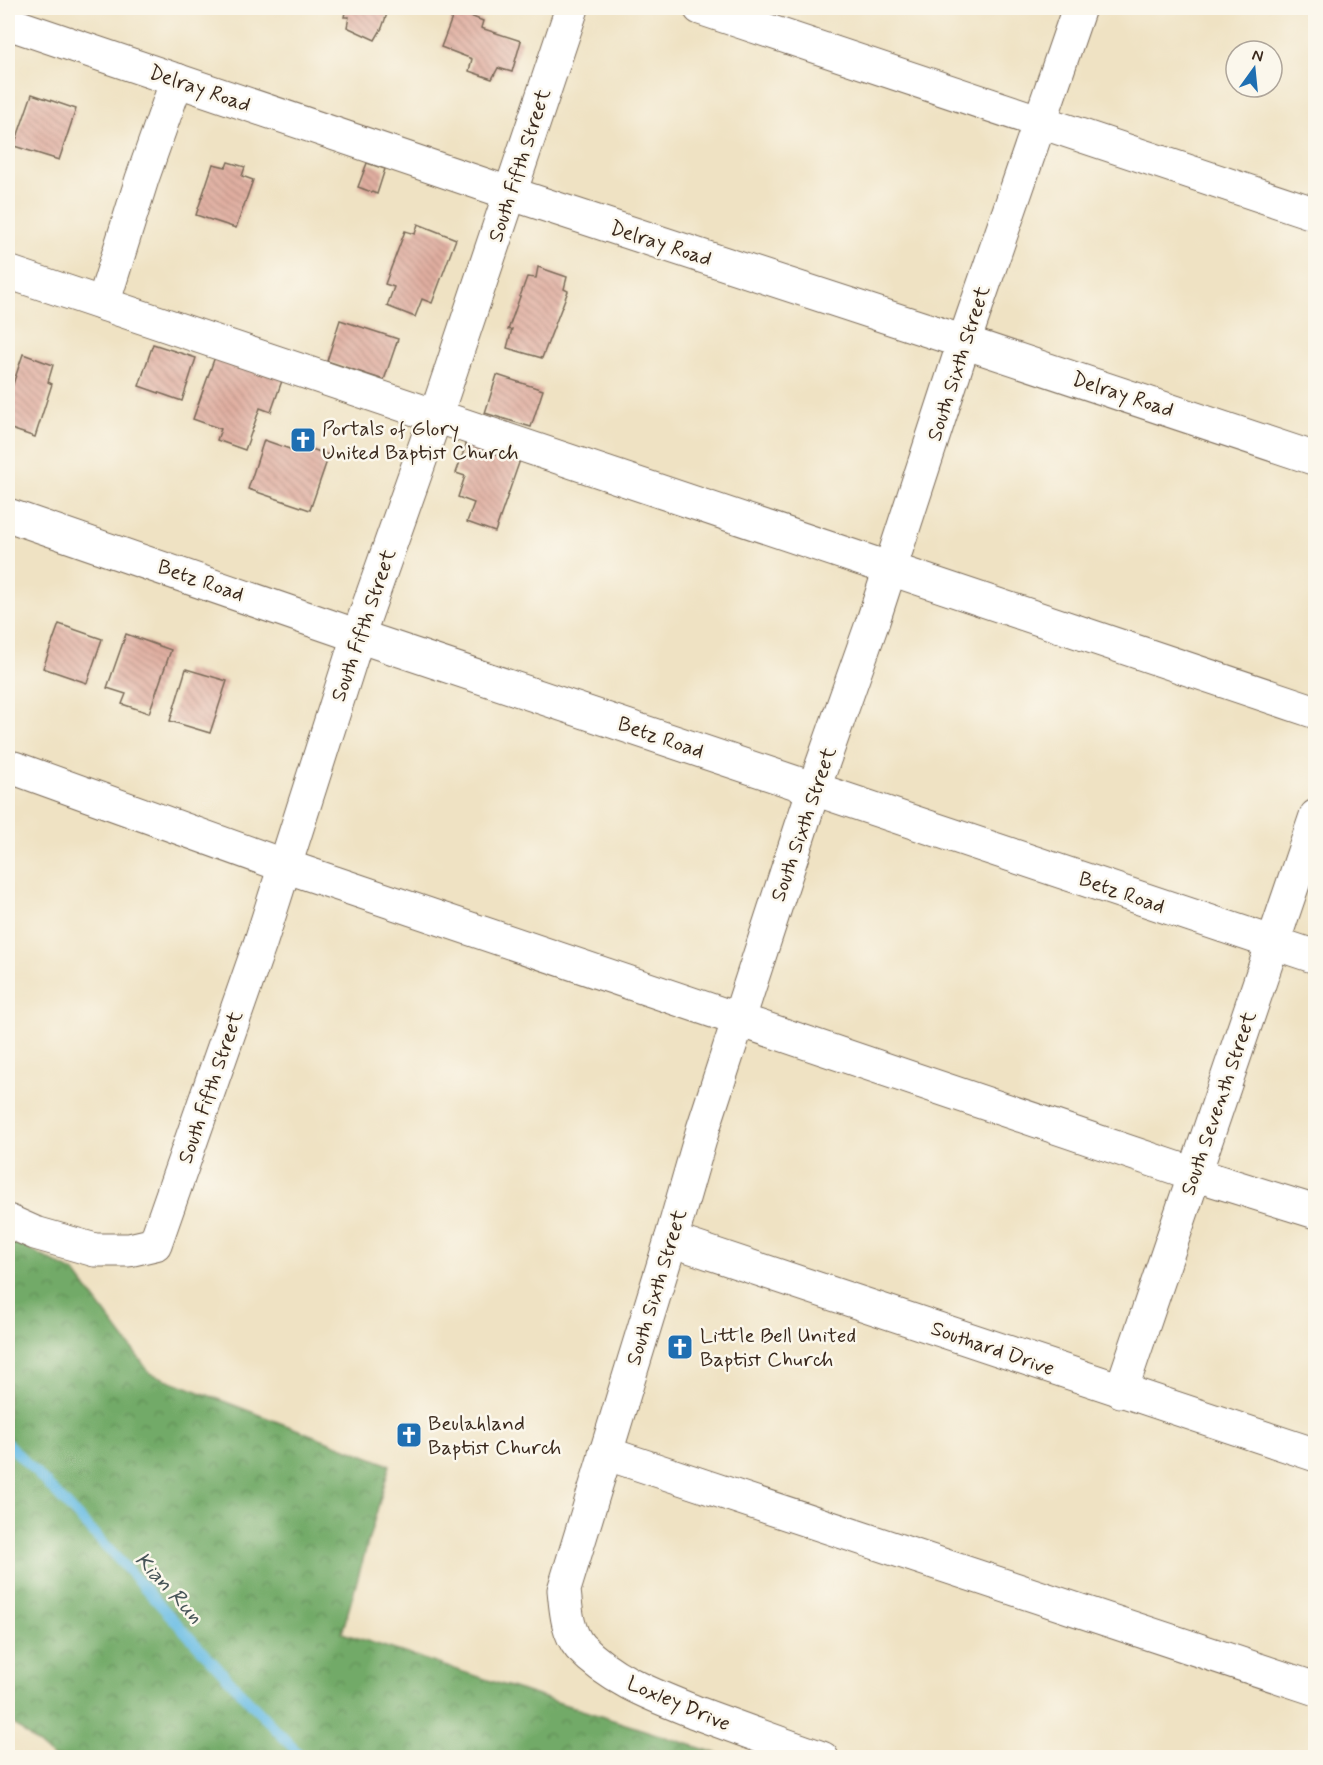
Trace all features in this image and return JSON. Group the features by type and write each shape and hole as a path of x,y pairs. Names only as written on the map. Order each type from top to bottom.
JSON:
{"street":[{"name":"South Fifth Street","path":"8,1221 35,1233 95,1250 129,1250 155,1244 261,941 358,636 436,415 572,8"},
{"path":"700,8 1316,214"},
{"name":"South Sixth Street","path":"579,1646 569,1626 564,1590 703,1129 814,788 891,568 964,342 1079,8"},
{"name":"Delray Road","path":"8,23 509,194 1316,459"},
{"path":"104,304 142,179 177,80"},
{"path":"8,272 1316,712"},
{"name":"Betz Road","path":"8,515 358,636 1316,957"},
{"path":"14,768 285,866 1194,1174 1316,1212"},
{"name":"South Seventh Street","path":"1121,1391 1316,816"},
{"name":"Southard Drive","path":"671,1240 1316,1455"},
{"path":"605,1453 1316,1689"},
{"name":"Loxley Drive","path":"579,1646 612,1673 647,1693 822,1758"}],"green space":[{"path":"8,1238 75,1273 150,1373 390,1465 342,1633 728,1757 53,1757 8,1719"}],"building":[{"path":"346,8 389,8 375,40 347,27 349,17 344,17"},
{"path":"455,10 483,21 481,28 521,41 512,72 498,68 492,79 469,71 472,59 441,47"},
{"path":"32,94 76,109 59,160 14,146"},
{"path":"228,162 245,167 242,176 253,180 236,228 196,215 213,164 226,167"},
{"path":"367,163 385,169 377,194 358,187"},
{"path":"418,224 456,239 432,303 422,299 415,317 387,306 394,287 385,284 405,231 415,234"},
{"path":"538,267 567,277 564,289 568,291 542,358 507,348 512,329 508,330 527,277 536,278"},
{"path":"340,320 398,339 384,380 327,361"},
{"path":"153,344 196,358 182,401 139,386"},
{"path":"217,351 284,375 271,412 260,408 245,450 217,440 221,429 193,419"},
{"path":"23,354 53,365 48,382 52,384 35,437 8,428 8,399"},
{"path":"497,375 543,390 531,427 485,413"},
{"path":"264,440 301,453 303,446 329,455 310,510 248,489"},
{"path":"467,442 520,460 495,532 467,522 474,503 458,497 465,476 456,473"},
{"path":"59,624 102,639 87,683 43,668"},
{"path":"126,634 171,650 149,713 122,704 126,694 107,688"},
{"path":"186,669 227,681 210,733 170,721"}],"waterway":[{"name":"Kian Run","path":"8,1444 83,1521 303,1758"}],"place":[{"name":"Portals of Glory United Baptist Church","path":"303,440"},
{"name":"Little Bell United Baptist Church","path":"680,1347"},
{"name":"Beulahland Baptist Church","path":"409,1435"}]}
